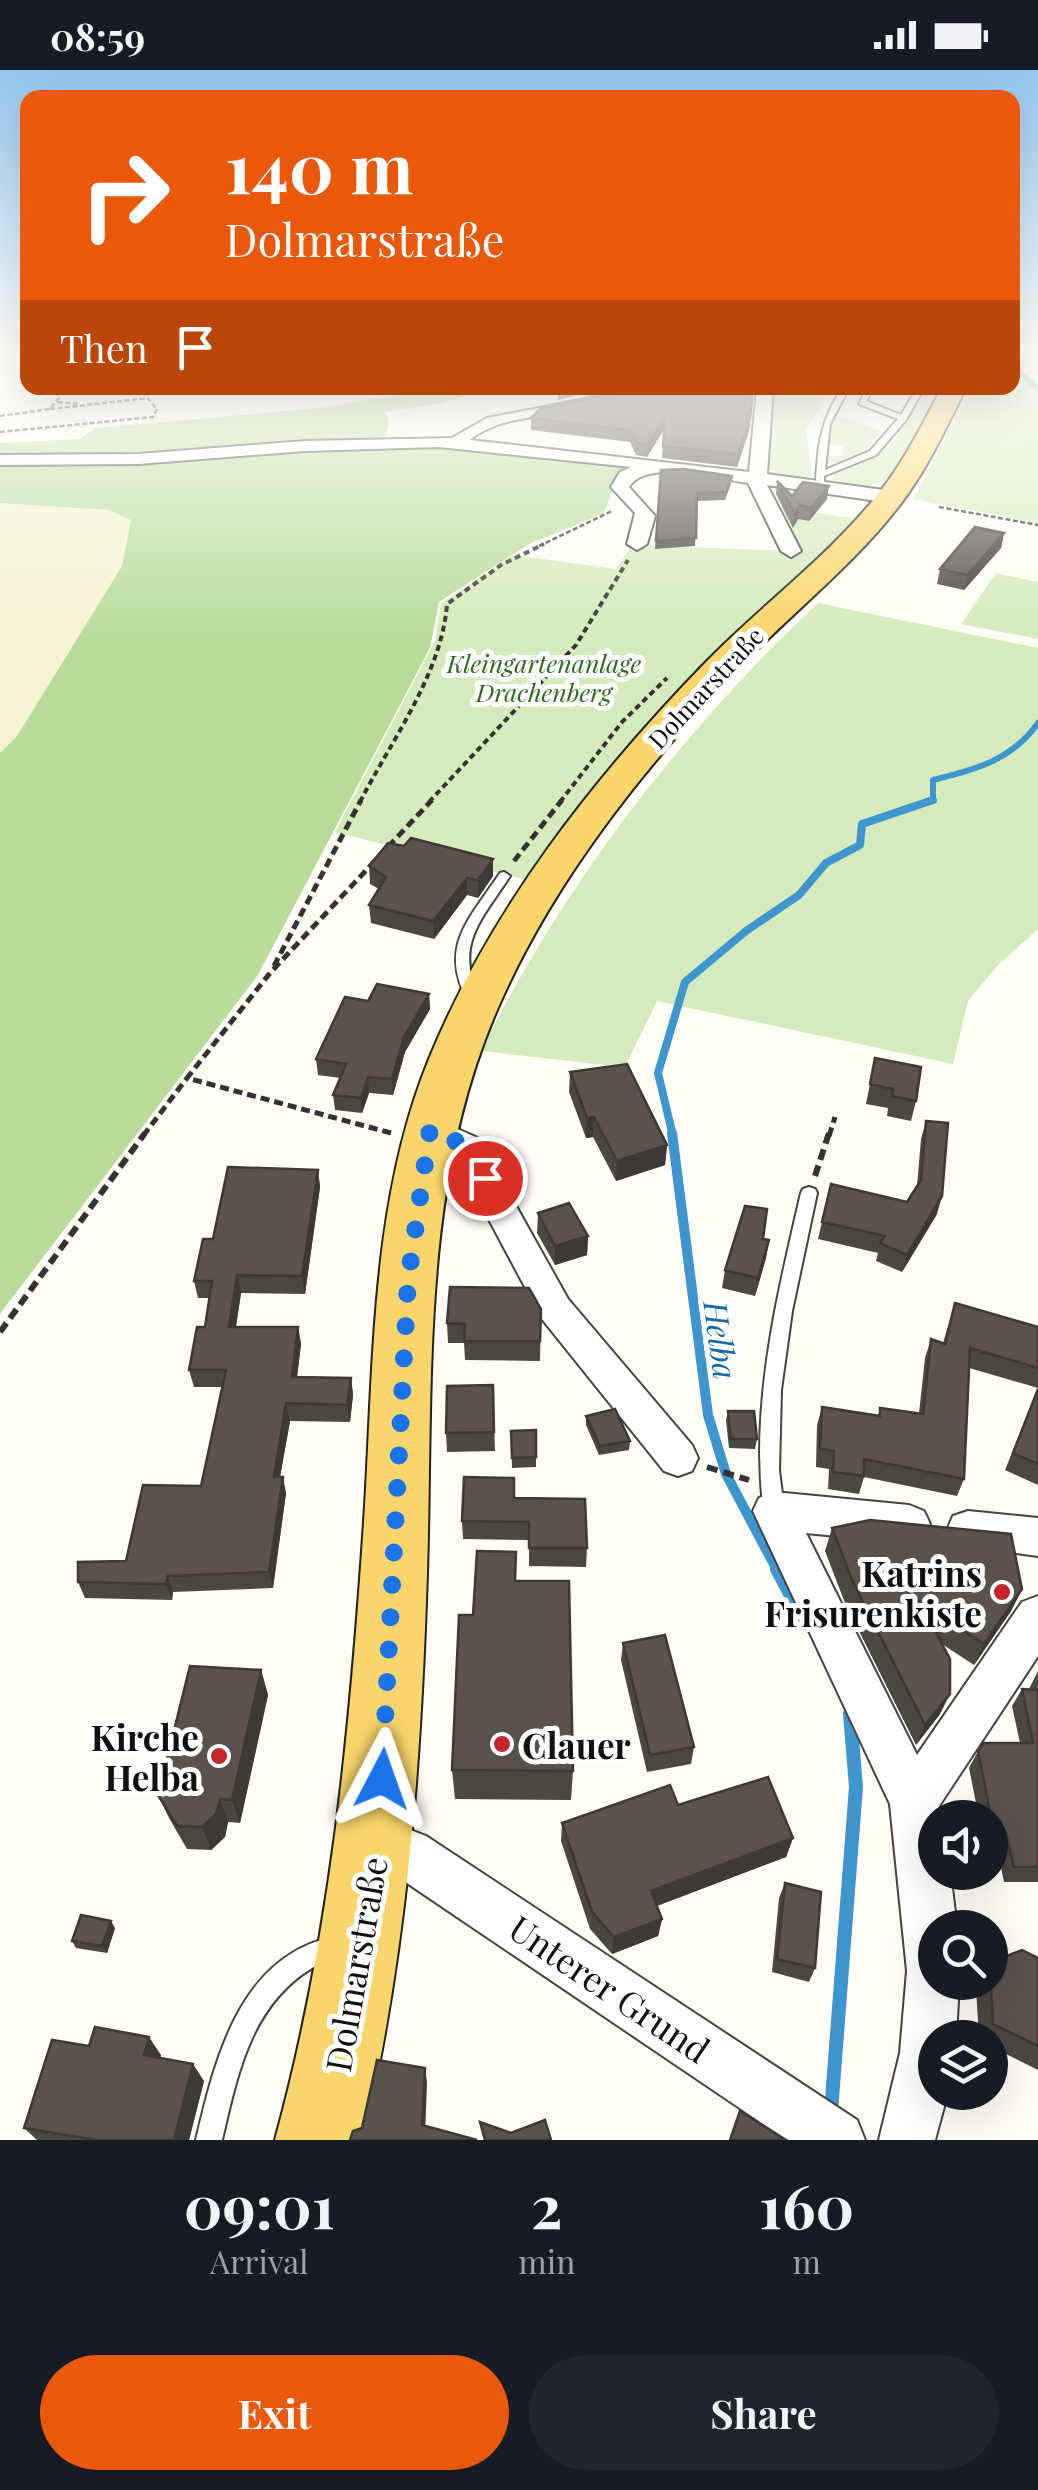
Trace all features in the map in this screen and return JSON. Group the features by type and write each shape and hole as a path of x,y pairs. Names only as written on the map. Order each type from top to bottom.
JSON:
{"main road":[{"name":"Dolmarstraße","path":"319,2140 362,1950 377,1854 408,1280 429,1135 452,1059 477,1005 562,860 640,755 722,665 892,497 921,446"}],"street":[{"path":"0,460 138,460 327,446"},
{"path":"480,446 820,480 892,497"},
{"path":"759,446 756,476 791,552"},
{"path":"637,544 649,522 648,514 620,487 626,476 652,464"},
{"path":"429,1135 466,1146 555,1309 678,1458"},
{"path":"774,1511 1038,1538"},
{"path":"774,1511 914,1802 934,1924 935,2016 921,2097 907,2140"},
{"path":"914,1802 1038,1617"},
{"name":"Unterer Grund","path":"377,1854 408,1854 837,2140"}],"lane":[{"path":"818,446 820,480 873,453 880,446"},
{"path":"477,1005 460,980 462,944 504,876"},
{"path":"774,1511 768,1432 774,1364 809,1193"},
{"path":"209,2140 232,2051 248,2021 293,1966 326,1949 362,1950"}],"path":[{"path":"270,972 302,920 431,664 445,631 447,604 511,560 608,514 624,492"},
{"path":"939,507 1038,525"},
{"path":"0,1332 62,1241 270,972 576,646 637,544"},
{"path":"187,1078 429,1135"},
{"path":"809,1193 835,1117"},
{"path":"713,1469 737,1476"}],"shaded area":[{"path":"0,503 109,510 131,519 122,566 17,736 0,753"}],"green space":[{"path":"0,446 456,446 636,467 618,478 603,514 529,544 439,602 430,648 258,975 0,1314 0,753 17,736 122,566 131,520 109,510 0,503"},
{"path":"766,446 808,446 812,477 789,477 764,468"},
{"path":"840,446 869,446 864,452 830,465 828,456 843,456"},
{"path":"889,446 910,446 892,478 863,488 832,479 835,473"},
{"path":"941,446 1038,446 1038,523 914,499"},
{"name":"Kleingartenanlage Drachenberg","path":"773,506 858,519 703,672 535,882 335,832 435,641 441,603 513,555 616,569 632,545 793,551"},
{"path":"996,573 1038,582 1038,639 961,624"},
{"path":"818,603 1038,648 1038,929 997,966 968,1001 953,1064 657,1001 627,1063 605,1065 481,1051 550,928 630,812 720,703"}],"building":[{"path":"663,446 741,446 738,454"},
{"path":"661,470 732,476 726,492 697,493 696,538 656,541"},
{"path":"777,481 792,496 803,482 829,486 811,508 799,505 795,515"},
{"path":"975,527 1004,533 967,575 940,569"},
{"path":"411,838 493,859 478,880 467,878 433,921 369,905 386,877 369,866 388,843 404,846"},
{"path":"377,984 429,994 404,1037 392,1079 368,1077 361,1098 333,1095 346,1064 316,1059 345,997 368,1001"},
{"path":"875,1058 921,1067 916,1101 892,1096 893,1089 870,1084"},
{"path":"627,1064 667,1145 617,1161 594,1117 587,1118 570,1072"},
{"path":"926,1121 948,1123 942,1196 907,1255 880,1243 885,1236 822,1222 831,1184 907,1202 921,1180"},
{"path":"228,1167 318,1170 302,1276 237,1275 229,1327 298,1327 292,1377 351,1378 347,1405 286,1403 274,1477 283,1477 269,1572 168,1576 166,1584 78,1582 78,1562 126,1561 143,1485 201,1486 226,1370 189,1370 197,1327 205,1327 212,1281 194,1281 203,1239 213,1239"},
{"path":"569,1203 588,1236 555,1246 538,1213"},
{"path":"745,1206 767,1209 763,1239 769,1240 758,1278 725,1270"},
{"path":"450,1287 529,1288 541,1309 540,1341 464,1341 465,1324 447,1323"},
{"path":"955,1303 1038,1327 1038,1368 970,1348 964,1479 864,1459 864,1476 833,1472 834,1451 820,1449 822,1407 880,1416 880,1408 923,1414 931,1339 945,1344"},
{"path":"493,1385 494,1432 446,1433 447,1386"},
{"path":"1038,1389 1038,1464 1013,1453"},
{"path":"615,1409 630,1441 600,1446 586,1416"},
{"path":"728,1411 754,1411 757,1439 731,1439"},
{"path":"536,1430 536,1457 512,1458 511,1431"},
{"path":"464,1477 514,1478 514,1498 585,1499 587,1548 529,1548 529,1522 462,1521"},
{"path":"870,1520 1011,1534 1022,1589 984,1644 920,1602 950,1659 950,1694 925,1725 853,1582 832,1528"},
{"path":"477,1551 516,1552 515,1581 569,1581 573,1771 452,1770 459,1615 473,1615"},
{"path":"665,1635 694,1747 650,1755 623,1643"},
{"name":"Kirche Helba","path":"190,1666 261,1670 232,1800 220,1799 216,1814 202,1827 177,1826 158,1795"},
{"path":"1022,1689 1038,1690 1038,1867 1014,1867 1008,1842 1008,1800 988,1800 978,1751 983,1743 1033,1743"},
{"path":"768,1777 793,1838 651,1891 662,1919 614,1937 592,1912 562,1823 670,1785 678,1805"},
{"path":"785,1883 821,1892 815,1968 777,1959"},
{"path":"81,1915 111,1921 102,1946 72,1941"},
{"path":"1022,1950 1038,1958 1038,2046 1008,2031 1008,2020 993,2020 992,2000 1008,2000 1008,1955"},
{"path":"95,2027 149,2037 144,2055 193,2064 174,2140 97,2140 24,2128 52,2040 89,2046"},
{"path":"377,2060 425,2068 422,2125 477,2140 350,2140 353,2131 362,2128"},
{"path":"740,2111 786,2140 730,2140"},
{"path":"545,2120 551,2140 485,2140 480,2122 511,2133"}],"waterway":[{"name":"Helba","path":"933,800 933,780 1004,755 1038,723"},
{"name":"Helba","path":"673,1136 658,1073 685,982 746,931 799,895 826,863 860,845 862,824 933,800"},
{"name":"Helba","path":"928,802 933,800"},
{"name":"Helba","path":"672,1133 708,1415 726,1474 778,1572"},
{"name":"Helba","path":"777,1569 804,1620"},
{"name":"Helba","path":"831,2112 856,1787 850,1714"}],"place":[{"name":"Katrins Frisurenkiste","path":"1002,1592"},
{"name":"Clauer","path":"502,1744"},
{"name":"Kirche Helba","path":"219,1756"}],"route":[{"path":"382,1779 408,1280 430,1129 455,1137 466,1146 485,1178"}]}
